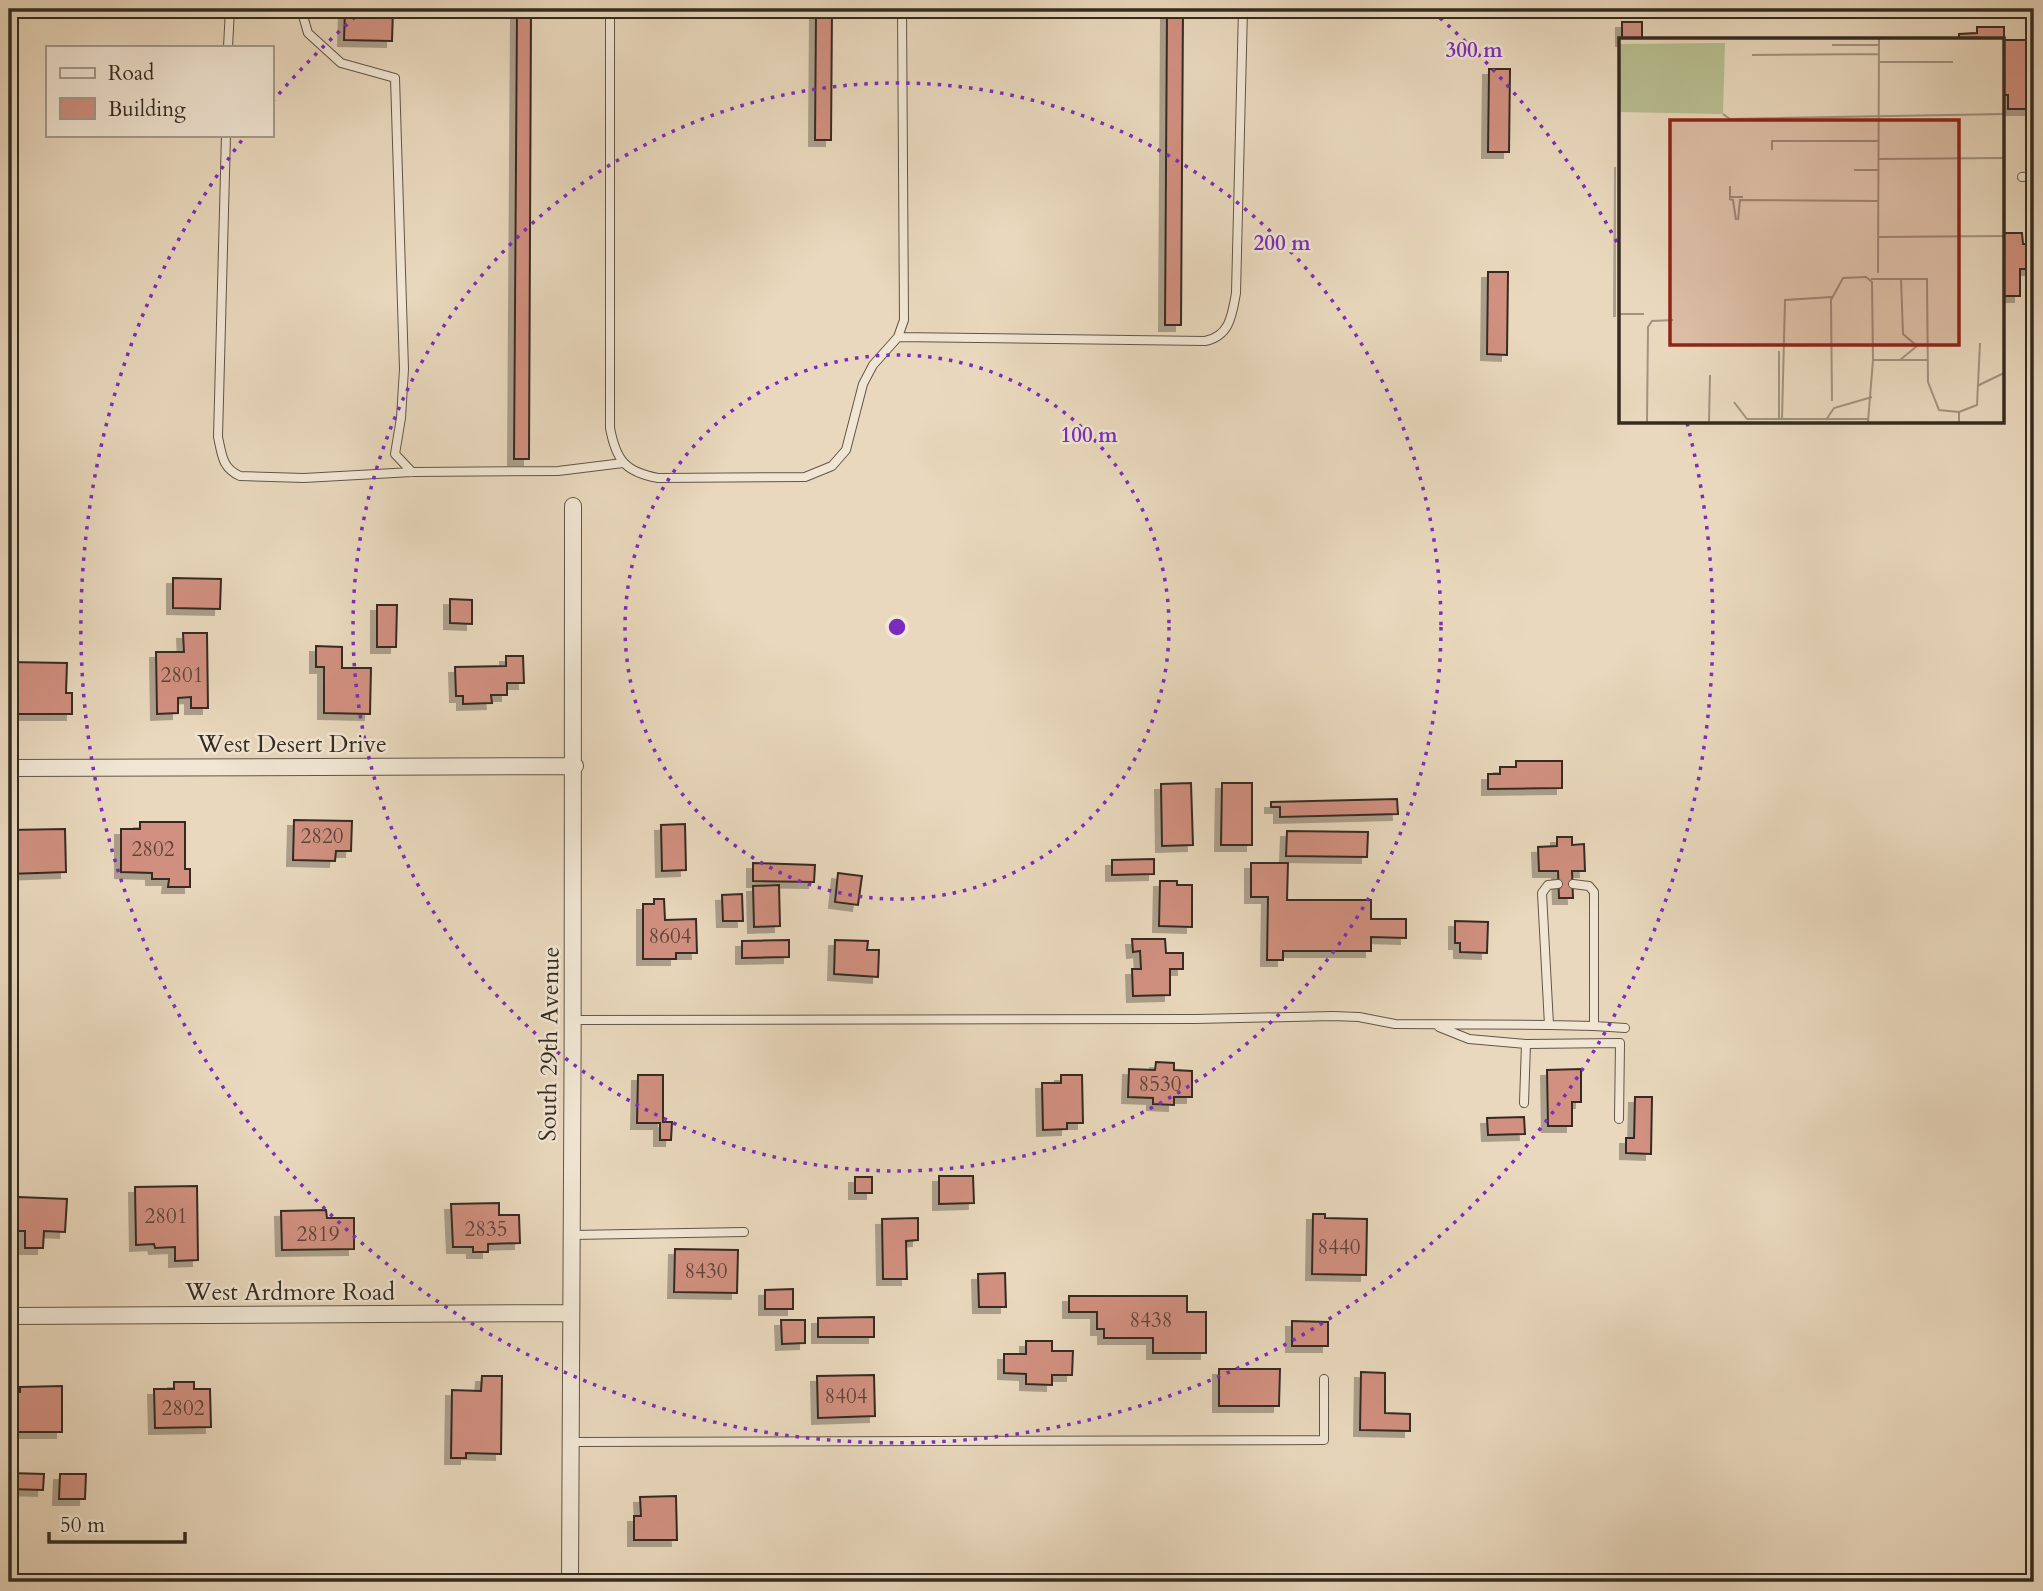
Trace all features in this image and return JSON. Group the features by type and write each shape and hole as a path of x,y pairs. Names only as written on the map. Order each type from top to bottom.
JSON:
{"street":[{"name":"South 29th Avenue","path":"570,1582 575,766 573,506"},
{"name":"West Desert Drive","path":"9,768 575,766"},
{"name":"West Ardmore Road","path":"9,1316 571,1313"}],"lane":[{"path":"229,9 229,46"},
{"path":"301,9 309,33 341,63 395,78 404,369 401,418 395,454 412,472"},
{"path":"610,9 610,428 613,446 623,463 636,474 658,478 804,477 832,466 846,450 863,384 873,365 898,337 904,320 902,9"},
{"path":"898,337 1205,341 1215,339 1226,332 1236,293 1243,9"},
{"path":"226,136 218,437 224,465 231,472 240,476 304,478 412,472 558,471 623,463"},
{"path":"2022,177 2034,176"},
{"path":"1549,1025 1542,893 1548,885 1558,884"},
{"path":"1573,884 1589,886 1594,892 1594,1026"},
{"path":"573,1020 1196,1019 1333,1016 1359,1017 1395,1024 1625,1028"},
{"path":"1437,1025 1469,1039 1526,1044 1620,1044 1619,1119"},
{"path":"1524,1103 1526,1044"},
{"path":"571,1235 744,1232"},
{"path":"571,1442 1324,1440 1324,1379"}],"building":[{"path":"345,9 393,9 392,41 344,40"},
{"path":"517,9 531,9 529,459 514,459"},
{"path":"816,9 832,9 831,140 815,140"},
{"path":"1167,9 1183,9 1181,325 1165,325"},
{"path":"1622,22 1642,22 1642,38 1622,38"},
{"path":"1977,27 2004,27 2004,38 1959,38 1959,34 1977,33"},
{"path":"2004,40 2032,40 2032,109 2008,109 2008,95 2004,95"},
{"path":"1489,69 1510,69 1509,152 1488,152"},
{"path":"2004,233 2022,233 2023,244 2034,244 2034,269 2020,269 2020,296 2004,296"},
{"path":"1488,272 1508,272 1507,355 1487,354"},
{"path":"173,578 221,579 220,609 173,608"},
{"path":"450,599 472,600 472,624 450,623"},
{"path":"377,605 397,605 396,647 377,647"},
{"path":"183,633 207,633 208,708 191,708 191,697 178,698 178,713 157,714 156,652 184,652"},
{"path":"316,646 342,647 342,668 371,668 370,714 324,713 324,667 316,667"},
{"path":"506,656 523,656 524,683 507,683 507,695 491,695 492,703 463,704 463,696 456,696 455,667 506,666"},
{"path":"9,662 67,663 66,693 72,693 72,714 9,714"},
{"path":"1516,761 1562,761 1562,788 1488,789 1488,774 1500,774 1500,767 1516,767"},
{"path":"1191,783 1193,845 1162,846 1161,784"},
{"path":"1222,783 1252,783 1252,845 1221,845"},
{"path":"1397,799 1398,814 1280,817 1280,807 1271,807 1271,802"},
{"path":"294,820 352,821 351,851 336,851 335,861 293,860"},
{"path":"140,822 185,822 185,869 190,869 190,887 168,887 169,879 152,879 152,873 121,872 121,829 140,829"},
{"path":"685,824 686,870 662,871 661,825"},
{"path":"65,829 66,872 9,874 9,830"},
{"path":"1287,831 1368,832 1367,857 1286,856"},
{"path":"1557,837 1572,837 1572,845 1584,844 1585,871 1572,871 1573,898 1559,898 1558,871 1539,871 1538,847 1557,846"},
{"path":"1154,859 1154,874 1112,875 1112,860"},
{"path":"753,863 815,865 814,882 753,881"},
{"path":"1251,863 1288,863 1287,900 1371,900 1371,919 1406,919 1406,938 1371,937 1371,951 1283,951 1283,960 1267,960 1268,897 1251,897"},
{"path":"838,873 862,876 858,905 835,902"},
{"path":"1160,881 1177,881 1177,885 1192,885 1192,927 1159,926"},
{"path":"779,885 780,926 754,927 753,886"},
{"path":"742,894 743,921 723,921 722,895"},
{"path":"654,899 664,899 665,920 696,919 697,953 676,953 676,959 643,959 643,904 654,904"},
{"path":"1455,921 1488,922 1487,953 1460,952 1460,943 1455,943"},
{"path":"1132,939 1165,939 1166,953 1183,953 1183,969 1170,969 1170,995 1133,996 1132,969 1141,969 1140,951 1133,952"},
{"path":"789,940 789,957 742,958 742,941"},
{"path":"835,940 868,941 867,950 879,950 878,977 834,974"},
{"path":"1156,1062 1174,1063 1174,1070 1192,1071 1192,1097 1174,1097 1174,1105 1153,1104 1153,1098 1128,1097 1129,1069 1155,1070"},
{"path":"1581,1069 1581,1102 1572,1102 1572,1126 1548,1126 1547,1070"},
{"path":"638,1075 663,1075 663,1122 672,1122 671,1140 660,1140 660,1123 637,1123"},
{"path":"1061,1075 1082,1075 1083,1123 1067,1123 1067,1129 1043,1130 1042,1083 1061,1083"},
{"path":"1635,1097 1652,1097 1651,1154 1626,1153 1626,1138 1634,1138"},
{"path":"1524,1117 1525,1134 1488,1135 1487,1118"},
{"path":"939,1176 973,1176 974,1203 939,1204"},
{"path":"855,1177 872,1177 872,1193 855,1193"},
{"path":"197,1186 198,1260 175,1261 175,1247 136,1245 135,1187"},
{"path":"18,1197 67,1199 65,1232 44,1231 43,1248 25,1248 25,1231 16,1231"},
{"path":"499,1203 499,1215 519,1215 520,1243 488,1244 488,1252 473,1252 473,1247 453,1247 451,1204"},
{"path":"326,1210 327,1218 354,1218 354,1249 282,1250 281,1211"},
{"path":"1313,1214 1325,1214 1325,1218 1367,1219 1366,1275 1312,1274"},
{"path":"918,1218 918,1240 906,1241 907,1279 883,1279 882,1219"},
{"path":"675,1249 738,1250 737,1293 674,1292"},
{"path":"1005,1273 1006,1307 979,1307 978,1274"},
{"path":"793,1289 793,1309 765,1309 765,1290"},
{"path":"1069,1296 1187,1296 1187,1312 1206,1312 1206,1353 1153,1353 1153,1338 1104,1338 1104,1329 1097,1329 1097,1312 1069,1312"},
{"path":"874,1317 874,1337 818,1337 818,1318"},
{"path":"781,1320 805,1320 805,1343 782,1344"},
{"path":"1292,1321 1328,1322 1328,1346 1292,1346"},
{"path":"1026,1341 1052,1341 1052,1351 1073,1351 1072,1375 1052,1375 1052,1385 1026,1384 1026,1374 1004,1373 1004,1354 1026,1354"},
{"path":"1219,1369 1280,1369 1279,1406 1219,1406"},
{"path":"1361,1372 1385,1373 1385,1413 1410,1414 1410,1431 1360,1430"},
{"path":"874,1375 875,1416 818,1418 817,1376"},
{"path":"482,1376 502,1376 501,1454 466,1453 466,1458 451,1458 452,1390 481,1391"},
{"path":"174,1382 194,1382 194,1389 210,1389 211,1427 155,1428 154,1389 174,1389"},
{"path":"62,1386 62,1432 9,1432 9,1392 20,1392 20,1387"},
{"path":"9,1473 44,1474 43,1490 9,1489"},
{"path":"60,1474 86,1474 85,1499 59,1499"},
{"path":"676,1496 677,1540 634,1540 634,1516 641,1516 640,1497"}]}
